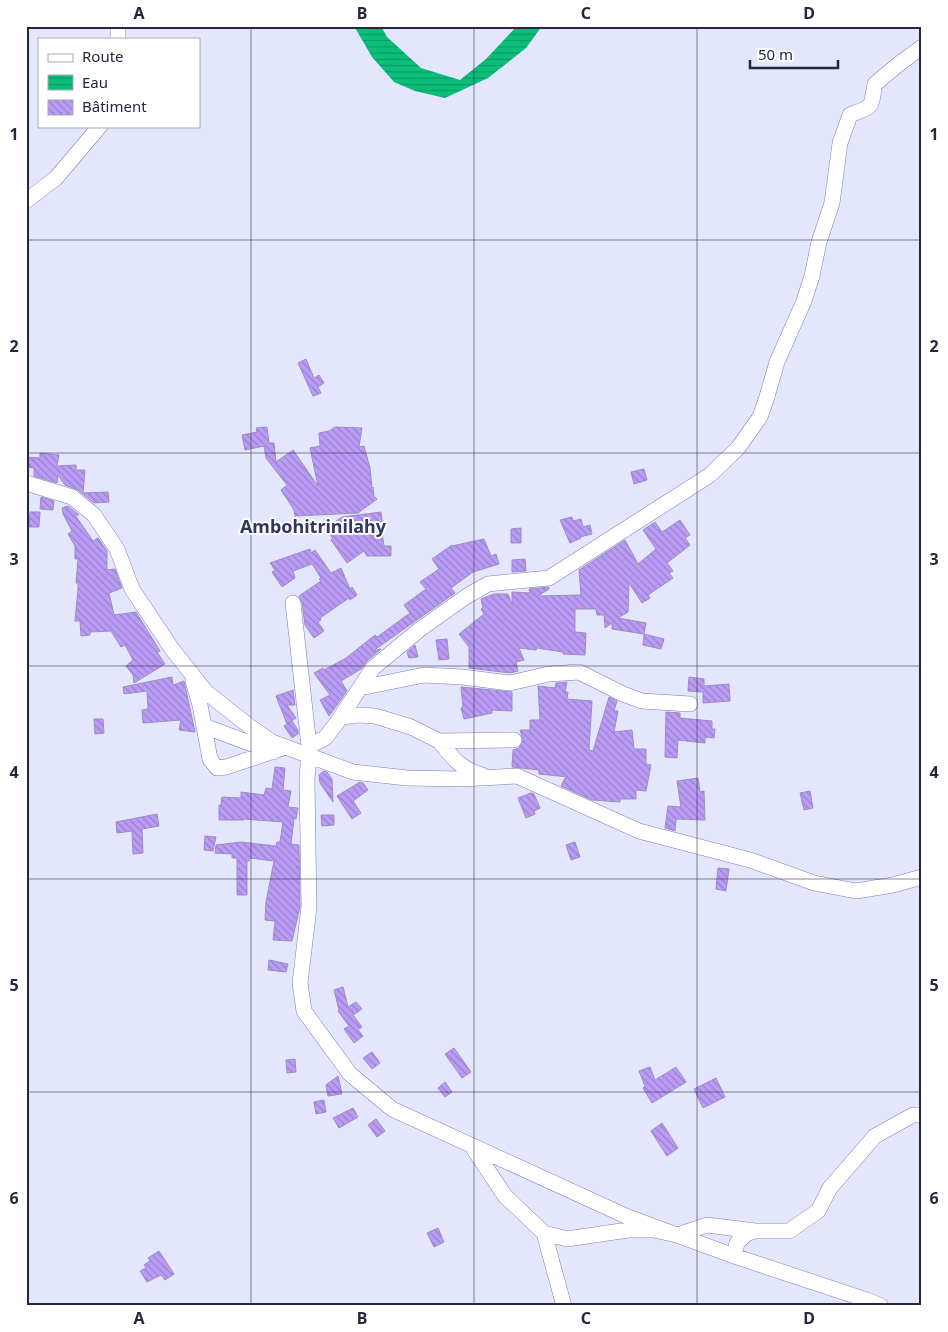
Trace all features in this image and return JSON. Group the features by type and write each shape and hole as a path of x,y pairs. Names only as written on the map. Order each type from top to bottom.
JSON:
{"street":[{"path":"309,750 325,738 342,717 373,668 386,656 466,596 488,584 549,578 710,475 738,448 760,417 776,362 804,301 812,276 819,242 832,203 840,143 850,115 869,108 874,100 875,84 900,62 922,47"},
{"path":"26,201 56,178 98,128"},
{"path":"26,483 72,497 94,515 117,549 132,589 172,649 190,672 206,692 272,742 279,750"},
{"path":"294,603 309,750 306,781 309,907 300,982 304,1010 350,1074 392,1109 628,1217 734,1256 881,1306"},
{"path":"190,672 200,705 210,759 217,768 226,767 279,750"},
{"path":"360,688 424,675 462,677 510,683 549,674 579,672 622,694 642,701 690,704"},
{"path":"342,717 358,715 375,716 411,727 439,741 460,765 469,771 491,777"},
{"path":"204,726 279,750 309,750 353,772 408,778 517,776 639,831 750,860 814,883 856,892 922,877"},
{"path":"439,741 514,740"},
{"path":"471,1145 505,1196 544,1233 567,1239 628,1230 654,1230 677,1235 707,1225 755,1231 789,1231 818,1211 830,1188 876,1136 913,1115 922,1115"},
{"path":"734,1256 737,1243 746,1234 755,1231"},
{"path":"544,1233 564,1306"}],"water":[{"path":"354,26 381,26 387,37 421,68 460,80 486,59 517,26 542,26 526,48 488,78 445,98 415,91 394,82 372,57"}],"building":[{"path":"306,359 314,378 319,375 324,383 318,387 321,393 313,396 298,363"},
{"path":"267,427 269,443 274,443 276,462 293,450 318,486 310,448 320,446 319,433 329,431 335,427 362,428 359,447 364,446 370,468 372,488 377,499 358,513 295,516 294,510 281,490 287,485 266,458 264,446 245,450 242,435 257,432 256,428"},
{"path":"40,453 59,455 57,466 76,465 76,470 85,470 83,493 108,492 109,502 94,503 78,490 65,485 58,475 57,483 34,476 34,468 26,467 26,457 40,458"},
{"path":"644,469 647,480 634,484 631,472"},
{"path":"41,497 54,501 53,510 40,509"},
{"path":"68,506 79,515 75,515 93,541 98,538 107,551 107,570 115,569 122,588 109,593 114,615 136,612 160,651 157,652 165,664 134,683 133,675 126,666 133,660 125,645 121,647 111,631 90,632 90,635 81,636 80,621 75,621 78,559 75,559 75,546 68,534 72,531 63,514 62,508"},
{"path":"30,512 40,512 39,527 29,527"},
{"path":"381,512 384,546 391,546 391,556 367,556 364,551 347,563 331,540 333,539 326,528 342,517"},
{"path":"572,517 573,521 581,519 583,527 590,525 592,534 580,537 570,543 560,520"},
{"path":"680,520 690,535 685,538 690,545 667,563 673,571 669,573 673,578 648,595 650,598 642,603 629,583 628,612 618,618 646,623 644,634 612,629 612,623 605,628 604,615 597,615 596,609 575,609 575,632 586,633 585,655 563,654 563,652 537,648 536,650 519,648 524,660 516,662 518,671 510,673 469,668 469,647 459,634 484,614 481,609 483,608 481,599 494,594 508,594 512,605 512,592 530,593 529,589 549,587 549,589 538,596 581,595 579,570 625,540 638,564 656,549 643,530 655,522 662,532"},
{"path":"521,528 521,543 511,543 511,529"},
{"path":"484,539 491,556 496,554 499,564 473,572 451,588 455,593 373,651 381,649 361,669 341,681 347,691 329,716 320,700 330,695 314,673 323,668 324,670 346,658 375,635 377,637 410,613 404,605 426,589 420,582 439,569 432,559 452,545"},
{"path":"310,549 311,553 315,550 331,573 341,568 350,589 352,587 357,595 350,600 349,598 320,618 321,620 318,622 324,631 314,638 305,625 302,602 299,596 321,581 319,579 321,578 312,564 293,571 295,578 282,587 272,572 275,570 270,563"},
{"path":"525,559 526,571 512,572 512,560"},
{"path":"644,634 664,639 661,649 643,645"},
{"path":"447,639 449,659 439,660 436,640"},
{"path":"415,645 418,657 409,658 407,652"},
{"path":"172,677 173,685 184,681 195,732 179,730 181,720 143,723 142,710 148,709 147,691 124,694 123,687"},
{"path":"689,677 704,679 704,686 729,684 730,701 703,703 703,692 688,691"},
{"path":"567,682 565,692 568,692 567,699 592,701 589,750 593,751 609,697 617,701 614,711 618,711 614,732 632,730 634,749 646,749 646,764 651,765 646,791 636,790 636,799 620,799 620,802 592,800 561,786 565,778 568,777 539,774 539,770 512,767 513,750 519,748 523,740 520,730 530,730 530,720 540,720 538,686 555,688 556,683"},
{"path":"461,687 512,692 512,711 492,710 492,713 464,719 461,708 463,707"},
{"path":"293,690 295,705 287,705 296,718 287,724 276,696"},
{"path":"666,712 680,713 680,718 712,721 712,729 715,729 714,738 705,737 705,743 678,740 677,758 665,757"},
{"path":"94,719 103,719 104,733 95,734"},
{"path":"292,721 298,730 298,734 292,738 284,726"},
{"path":"275,767 285,768 283,790 291,791 288,807 298,808 296,819 294,818 291,844 299,845 300,907 292,941 273,940 275,921 265,920 266,902 274,861 250,858 247,861 247,895 237,895 237,858 232,858 232,854 215,853 216,845 241,842 276,846 277,842 280,842 283,822 244,819 219,820 219,805 221,805 222,797 241,798 241,792 264,795 266,788 272,789"},
{"path":"324,771 332,779 333,802 320,783 319,775"},
{"path":"698,778 700,792 704,791 705,820 676,819 675,831 665,828 668,806 681,807 677,781"},
{"path":"360,782 368,790 353,801 361,813 352,819 337,796"},
{"path":"810,791 813,808 804,810 800,793"},
{"path":"531,793 534,794 540,808 534,811 535,814 526,818 518,798"},
{"path":"157,814 159,826 142,829 143,853 133,854 132,831 117,833 116,822"},
{"path":"321,815 334,815 334,825 322,826"},
{"path":"205,836 216,837 213,851 204,850"},
{"path":"575,842 580,857 571,860 566,845"},
{"path":"718,868 729,869 726,891 716,889"},
{"path":"269,960 288,964 286,972 268,970"},
{"path":"343,987 348,1007 356,1002 362,1009 353,1015 362,1027 358,1030 363,1036 354,1043 344,1029 349,1026 338,1011 334,990"},
{"path":"454,1048 471,1072 462,1078 445,1054"},
{"path":"372,1052 380,1063 372,1069 363,1058"},
{"path":"295,1059 296,1072 287,1073 286,1060"},
{"path":"650,1067 655,1080 676,1067 686,1082 652,1103 643,1088 645,1086 639,1071"},
{"path":"338,1076 342,1094 328,1096 326,1085"},
{"path":"716,1078 725,1097 703,1108 694,1089"},
{"path":"445,1082 452,1092 445,1097 438,1088"},
{"path":"324,1100 326,1112 316,1114 314,1102"},
{"path":"353,1108 358,1117 339,1128 333,1118"},
{"path":"376,1119 385,1131 377,1137 368,1125"},
{"path":"662,1123 678,1148 667,1156 651,1131"},
{"path":"438,1228 444,1242 434,1247 427,1233"},
{"path":"159,1251 174,1274 165,1280 161,1275 147,1282 140,1271 146,1268 144,1265 150,1261 148,1258"}],"district":[{"name":"Ambohitrinilahy","path":"313,527"}]}
